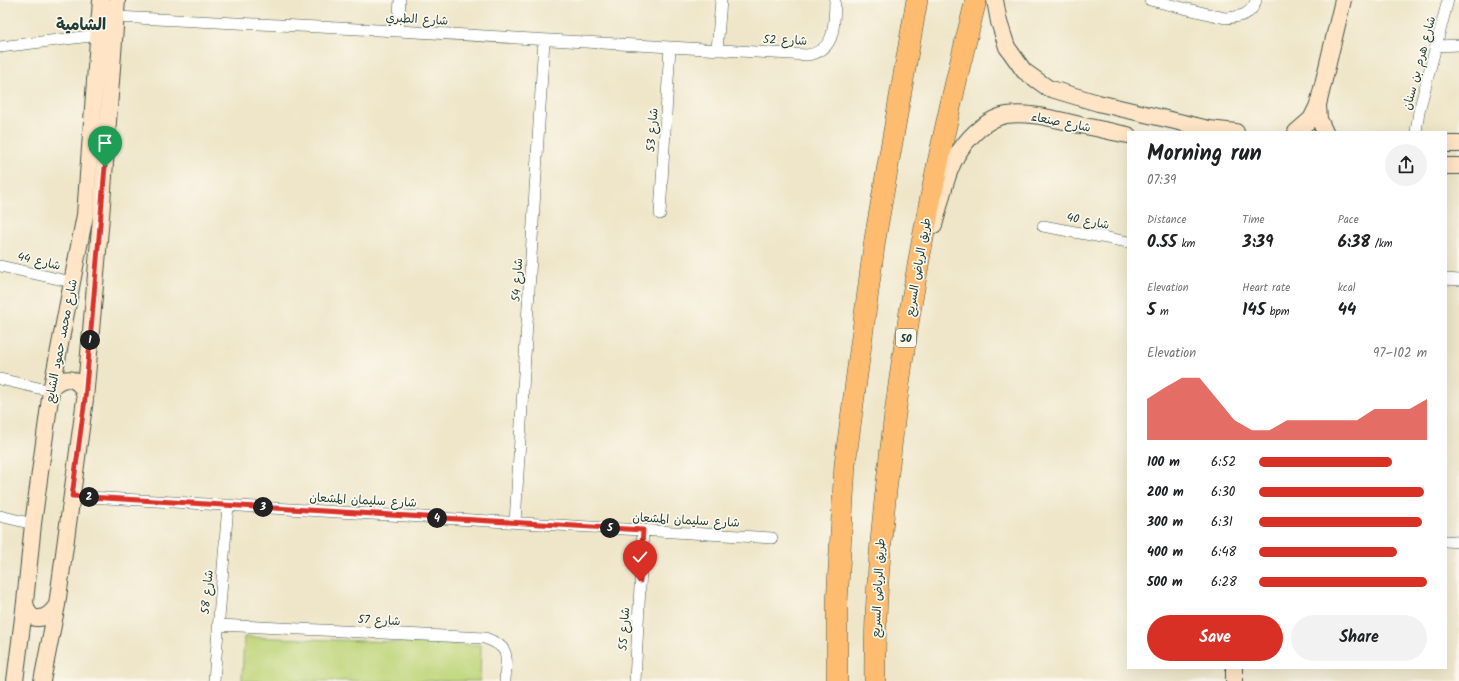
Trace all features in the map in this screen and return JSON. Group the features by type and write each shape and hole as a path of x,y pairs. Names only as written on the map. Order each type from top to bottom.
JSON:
{"highway":[{"path":"837,681 837,604 845,464 875,239 917,0"},
{"name":"طريق الرياض السريع","path":"875,681 874,652 882,528 894,409 910,311 936,170 976,0"}],"main road":[{"name":"شارع محمد حمود الشايع","path":"14,681 51,389 85,215 99,35 100,0"},
{"name":"شارع محمد حمود الشايع","path":"42,681 57,605 85,399 101,217 117,0"},
{"path":"996,0 999,22 1007,47 1024,71 1048,88 1098,103 1209,129 1227,131"},
{"path":"1297,131 1311,119 1318,105 1343,0"},
{"path":"1097,128 1094,118 1098,103"},
{"path":"1318,105 1319,119 1325,131"},
{"name":"شارع صنعاء","path":"910,311 948,177 957,156 970,138 982,126 1000,116 1018,114 1042,116 1127,135"},
{"path":"1447,144 1459,144"},
{"path":"1447,166 1459,166"},
{"path":"51,389 57,382 70,379 81,386 85,399"},
{"path":"25,602 26,609 32,615 39,618 47,616 57,605"},
{"path":"1234,669 1234,681"}],"street":[{"path":"398,31 400,0"},
{"path":"717,50 721,0"},
{"name":"شارع 52","path":"717,50 807,55 821,51 826,47 834,29 835,0"},
{"path":"1150,0 1225,18 1236,18 1246,15 1252,10 1256,0"},
{"name":"شارع هرم بن سنان","path":"1416,131 1418,111 1437,46 1448,0"},
{"name":"شارع الطبري","path":"116,17 398,31 717,50"},
{"path":"0,47 99,35"},
{"name":"شارع 54","path":"516,523 544,40"},
{"path":"1437,46 1459,45"},
{"name":"شارع 53","path":"660,214 670,47"},
{"name":"شارع 40","path":"1043,226 1127,242"},
{"name":"شارع 44","path":"0,266 72,282"},
{"path":"1447,280 1459,280"},
{"path":"0,379 51,389"},
{"name":"شارع سليمان المشعان","path":"72,496 772,538"},
{"name":"شارع 58","path":"214,681 228,505"},
{"path":"0,516 33,524"},
{"name":"شارع 55","path":"635,681 643,530"},
{"path":"1447,541 1459,542"},
{"name":"شارع 57","path":"218,625 485,638 500,645 504,650 506,655 505,681"}],"green space":[{"path":"244,637 481,645 480,681 242,681"}],"district":[{"name":"الشامية","path":"81,24"}],"route":[{"path":"105,167 85,399 72,496 643,530 640,581"}]}
